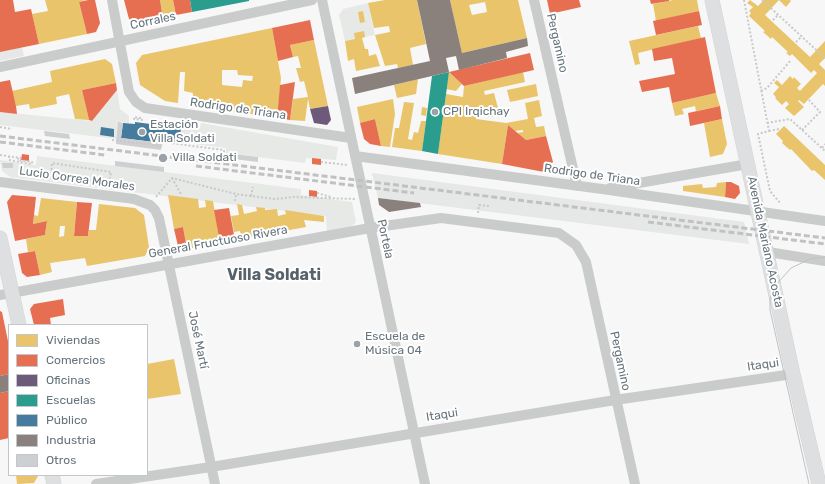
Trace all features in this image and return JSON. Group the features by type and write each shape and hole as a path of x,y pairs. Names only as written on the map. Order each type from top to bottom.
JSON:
{"street":[{"path":"112,0 121,41"},
{"name":"Corrales","path":"0,67 312,0"},
{"name":"Portela","path":"322,0 425,484"},
{"name":"Pergamino","path":"534,0 577,186"},
{"name":"Avenida Mariano Acosta","path":"712,0 768,252 793,374 820,475"},
{"name":"Rodrigo de Triana","path":"121,41 129,92 136,102 145,108 351,138"},
{"name":"Rodrigo de Triana","path":"356,161 602,189 825,222"},
{"path":"602,189 748,164"},
{"name":"Lucio Correa Morales","path":"0,182 134,199 150,205"},
{"name":"José Martí","path":"150,205 159,218 215,484"},
{"name":"General Fructuoso Rivera","path":"6,294 370,228 441,218 559,234 576,245"},
{"path":"0,238 6,294 19,324"},
{"name":"Pergamino","path":"576,245 586,262 615,400 635,484"},
{"path":"768,252 825,261"},
{"name":"Itaqui","path":"96,484 211,467 615,400 793,374"}],"path":[{"path":"744,0 769,131"},
{"path":"762,0 825,58"},
{"path":"773,20 778,15"},
{"path":"796,42 802,36"},
{"path":"761,91 767,88 791,60"},
{"path":"802,130 820,112 809,100"},
{"path":"768,123 790,119 825,151"},
{"path":"0,128 12,130"},
{"path":"779,129 758,134 770,191 782,206"},
{"path":"112,140 141,142 165,146"},
{"path":"162,146 162,143 170,142 224,150 224,153"},
{"path":"822,148 825,144"},
{"path":"0,155 21,158"},
{"path":"9,156 9,160 32,164 32,162 18,160 18,158"},
{"path":"321,162 356,161"},
{"path":"58,180 51,179 52,163 111,172 109,183 75,178 72,191"},
{"path":"172,178 236,194 275,199 294,197 364,200"},
{"path":"172,178 181,194"},
{"path":"150,205 172,178"},
{"path":"251,196 253,187"},
{"path":"317,193 336,198"},
{"path":"235,201 236,194"},
{"path":"477,223 479,205 489,206"}],"shaded area":[{"path":"0,0 15,12 24,56 0,61"},
{"path":"368,3 375,35 345,41 339,15 343,9"},
{"path":"117,90 120,109 129,116 129,123 118,122 117,139 0,125 0,112 92,121"},
{"path":"151,120 200,128 201,123 338,147 336,160 306,158 305,163 226,153 226,148 185,143 186,137 180,136 180,128 151,124"},
{"path":"37,156 301,189 301,195 352,202 356,222 351,227 327,232 326,216 10,177 2,171 0,160 36,165"},
{"path":"372,173 744,222 749,244 378,198"}],"building: Viviendas":[{"path":"45,0 85,0 79,2 87,34 39,44 32,14 48,11"},
{"path":"160,0 173,0 176,15 163,19"},
{"path":"385,0 417,0 426,44 410,48 413,65 398,68 397,64 385,66 375,35 390,32 389,26 374,28 368,3"},
{"path":"450,0 518,0 527,38 462,53","holes":["485,2 487,12 472,15 469,5"]},
{"path":"673,0 697,0 699,11 656,21 653,4"},
{"path":"750,0 758,6 764,0 779,0 765,15 810,57 825,41 825,58 819,64 825,70 825,86 823,84 804,104 799,100 798,101 804,107 794,116 785,108 789,104 786,101 782,105 775,98 776,97 773,94 779,87 774,83 777,80 782,85 790,76 793,79 794,77 801,84 797,88 800,91 817,73 814,70 811,73 792,54 790,56 786,53 788,52 772,37 771,39 763,32 765,31 749,16 751,13 749,11 753,7 747,3"},
{"path":"779,0 790,0 791,1 786,7"},
{"path":"363,11 365,22 360,23 358,12"},
{"path":"698,26 701,38 638,53 640,64 635,65 629,41"},
{"path":"272,28 281,78 277,118 192,105 193,93 184,91 185,72 180,72 178,103 165,101 140,85 136,63 142,55","holes":["222,70 237,70 238,75 253,76 252,81 243,80 242,87 222,85"]},
{"path":"364,31 365,37 362,38 365,49 368,49 369,56 376,54 380,66 356,71 354,59 348,61 345,41 355,39 354,33"},
{"path":"314,40 328,106 310,109 308,99 305,121 290,120 293,99 308,97 304,81 300,82 296,68 301,68 298,56 293,57 290,45"},
{"path":"105,59 112,64 116,83 82,90 89,120 75,119 69,94 56,97 57,104 30,109 29,104 16,106 12,91 52,82 50,71"},
{"path":"449,72 462,84 456,91 446,89"},
{"path":"523,72 525,82 484,91 485,95 494,93 498,108 490,110 493,113 493,117 477,115 476,119 506,123 528,119 525,103 539,100 542,116 534,118 536,127 544,126 546,136 526,140 517,133 523,132 523,130 515,131 508,125 502,164 438,154 446,94 463,97 464,86"},
{"path":"418,79 416,94 397,98 394,85"},
{"path":"536,84 538,96 510,102 507,90"},
{"path":"716,93 720,106 696,111 695,106 682,109 684,114 675,116 672,103"},
{"path":"393,99 395,114 390,147 381,146 375,119 360,123 357,107"},
{"path":"404,102 414,103 408,139 412,140 414,132 418,133 421,121 426,121 422,151 392,147 395,128 399,128"},
{"path":"422,107 427,108 426,116 421,115"},
{"path":"722,119 727,144 723,154 710,157 704,123"},
{"path":"784,126 825,165 825,180 814,170 812,171 791,149 790,150 782,143 783,141 776,134"},
{"path":"726,182 725,197 683,191 683,186 702,184 703,188 716,187 717,183"},
{"path":"168,195 198,199 199,208 206,207 205,200 213,201 220,243 187,249 183,227 174,229"},
{"path":"41,198 77,202 74,236 88,236 89,230 96,230 99,204 135,208 144,215 149,247 145,256 87,266 85,258 50,263 52,272 40,275 35,251 28,252 26,239 45,235 47,221 33,224 34,215 38,216","holes":["60,226 65,226 64,236 59,237"]},
{"path":"237,204 242,205 244,214 257,211 256,207 265,208 265,210 277,209 278,216 286,214 285,210 324,216 324,222 304,220 306,227 241,239 240,231 234,232 231,216 239,215"},
{"path":"174,359 181,394 148,399 148,364"},
{"path":"16,476 38,476 34,483 17,484"}],"building: Comercios":[{"path":"0,0 13,0 15,12 31,9 39,44 0,52"},
{"path":"95,0 100,23 96,32 87,34 79,2"},
{"path":"124,0 160,0 163,19 137,25 129,19"},
{"path":"173,0 190,0 192,12 176,15"},
{"path":"547,0 579,0 581,7 550,14"},
{"path":"650,0 669,0 669,1 651,4"},
{"path":"699,11 702,25 656,35 653,21"},
{"path":"310,20 314,40 290,45 293,57 278,61 272,28"},
{"path":"705,37 716,93 672,103 669,87 642,92 639,81 675,74 672,58 654,61 652,49"},
{"path":"530,53 534,70 464,86 449,72"},
{"path":"10,80 17,114 0,112 0,82"},
{"path":"295,82 290,120 277,118 280,85"},
{"path":"116,83 117,90 92,121 89,120 82,90"},
{"path":"720,106 722,119 690,126 688,113"},
{"path":"375,119 381,146 370,144 364,139 360,123"},
{"path":"508,125 526,140 546,136 553,162 544,172 502,164"},
{"path":"22,154 29,155 29,161 21,160"},
{"path":"312,158 321,159 321,165 312,164"},
{"path":"726,182 731,182 739,186 740,193 735,199 725,197"},
{"path":"309,190 317,191 317,197 309,196"},
{"path":"12,195 36,197 33,224 47,221 45,235 15,241 7,202"},
{"path":"77,202 92,203 88,236 74,236"},
{"path":"229,208 235,240 220,243 214,210"},
{"path":"183,227 187,249 185,250 178,246 174,229"},
{"path":"35,251 40,275 27,277 22,273 18,254"},
{"path":"63,299 65,315 50,318 51,324 34,324 30,309 34,304"},
{"path":"0,311 2,312 8,341 8,374 0,376"},
{"path":"8,391 8,438 0,440 0,393"}],"building: Oficinas":[{"path":"328,106 331,120 327,125 314,123 310,109"}],"building: Escuelas":[{"path":"190,0 249,0 249,1 192,12"},
{"name":"CPI Irqichay","path":"449,72 438,154 422,151 432,76"}],"building: Público":[{"name":"Estación Villa Soldati","path":"135,122 181,128 180,136 186,136 185,143 162,140 162,143 121,138 123,123 135,124"},
{"path":"101,127 114,129 114,137 100,135"}],"building: Industria":[{"path":"417,0 450,0 462,53 527,38 528,46 506,52 507,58 459,70 456,56 446,58 449,72 355,94 352,78 430,61"},
{"path":"378,198 420,203 421,207 389,212 379,205"},
{"path":"8,374 8,391 0,393 0,376"}],"building: Otros":[{"path":"118,122 123,123 121,138 162,143 161,150 116,144"},
{"path":"44,131 69,134 70,139 45,136"},
{"path":"233,154 258,157 258,162 234,159"},
{"path":"115,161 164,167 164,172 115,166"},
{"path":"2,163 13,163 13,168 3,168"}],"tram line":[{"path":"809,484 770,310 770,298 775,286 791,268 810,259 825,257"}],"railway":[{"path":"0,136 825,238"},
{"path":"0,142 105,155"},
{"path":"196,166 414,193"},
{"path":"648,222 825,244"}],"place":[{"name":"CPI Irqichay","path":"435,112"},
{"name":"Estación Villa Soldati","path":"142,132"},
{"name":"Villa Soldati","path":"163,158"},
{"name":"Escuela de Música 04","path":"357,344"}],"district":[{"name":"Villa Soldati","path":"274,275"}]}
